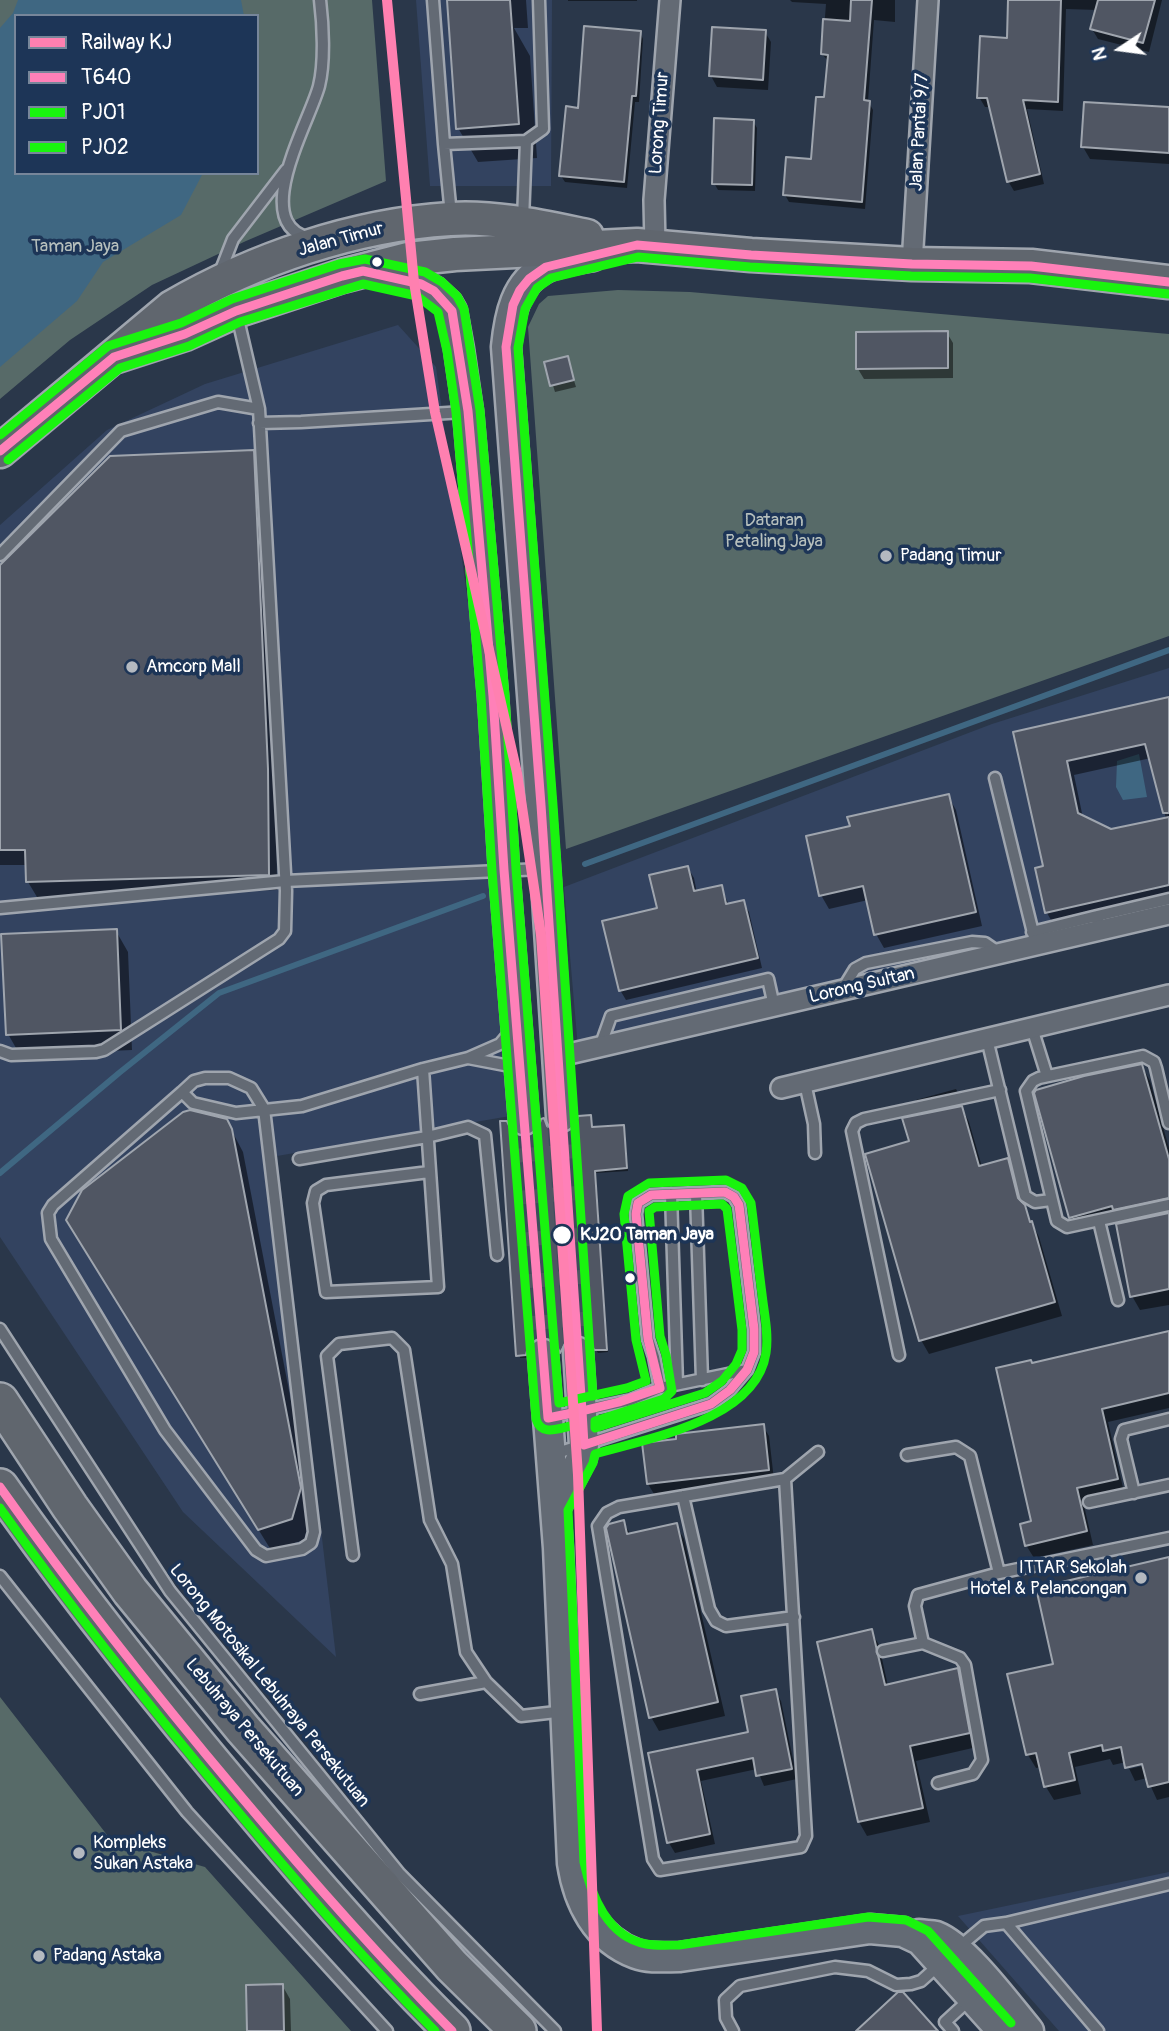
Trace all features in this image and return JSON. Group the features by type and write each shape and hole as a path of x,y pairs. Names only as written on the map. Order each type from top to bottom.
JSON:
{"highway":[{"name":"Lebuhraya Persekutuan","path":"0,1401 130,1591 243,1729 452,1966 518,2031"},
{"path":"0,1487 114,1641 199,1747 336,1910 452,2031"}],"main road":[{"name":"Jalan Timur","path":"0,451 172,307 263,262 383,228 452,219 523,224 646,245 751,255 912,264 1031,266 1169,282"},
{"name":"Jalan Timur","path":"114,357 185,334 236,311 408,259 455,254 646,245"}],"street":[{"name":"Lorong Timur","path":"646,245 654,200 670,0"},
{"name":"Jalan Pantai 9/7","path":"912,264 928,0"},
{"path":"561,1117 506,347 508,327 520,290 529,279 546,267 646,245"},
{"path":"363,271 421,284 434,291 452,311 468,411 494,696 504,870 524,1120"},
{"name":"Lorong Sultan","path":"556,1057 1002,953 1034,938 1099,923 1169,914"},
{"path":"781,1088 1169,995"},
{"path":"556,1507 582,1457 584,1445 578,1352"},
{"path":"543,1354 556,1507 572,1863 575,1885 592,1919 605,1934 636,1954 680,1957 870,1929 903,1932 985,1980 1029,2031"},
{"path":"948,1957 972,1997 1002,2031"}],"lane":[{"path":"320,0 320,83 288,167 282,198 284,218 300,234 335,240"},
{"path":"433,0 452,219"},
{"path":"444,144 526,141 543,129 539,0"},
{"path":"523,224 526,141"},
{"path":"215,284 233,239 288,167"},
{"path":"0,1051 10,1055 104,1050 279,939 285,931 285,881 259,409 236,311"},
{"path":"0,555 121,431 218,402 259,409"},
{"path":"259,423 314,422 468,411"},
{"path":"995,778 1034,938"},
{"path":"0,908 285,881 545,869"},
{"path":"1099,923 1169,899"},
{"path":"600,1047 611,1016 768,979 774,1006"},
{"path":"182,1092 193,1103 236,1113 302,1106 468,1058 500,1044 509,1036 517,1020"},
{"path":"1032,1028 1047,1076"},
{"path":"987,1039 1025,1196 1035,1202 1051,1200"},
{"path":"1169,1123 1154,1062 1143,1056 1047,1076 1034,1081 1026,1091 1057,1221 1067,1227 1169,1205"},
{"path":"468,1058 519,1068"},
{"path":"423,1069 438,1287 326,1292 313,1203 316,1191 326,1185 429,1172"},
{"path":"229,1078 251,1088 264,1109 314,1531 311,1543 302,1549 265,1556 256,1550 165,1430 51,1239 48,1213 53,1205 182,1092 194,1081 229,1078"},
{"path":"805,1083 814,1124 815,1153"},
{"path":"899,1355 852,1131 856,1123 864,1119 1000,1090"},
{"path":"299,1159 427,1137 468,1127 485,1135 497,1255"},
{"path":"551,1456 711,1404 730,1390 747,1370 754,1352 754,1329 739,1205 734,1196 725,1192 651,1195 638,1203 636,1214 648,1339 660,1388"},
{"path":"671,1194 677,1384"},
{"path":"696,1194 702,1380"},
{"path":"1099,1221 1118,1300"},
{"name":"Lorong Motosikal Lebuhraya Persekutuan","path":"0,1329 170,1591 399,1873 555,2031"},
{"path":"353,1555 327,1356 339,1344 392,1338 404,1350 430,1520 452,1564 466,1652 486,1682 521,1716 565,1711"},
{"path":"548,1418 632,1400 660,1388 747,1370"},
{"path":"1134,1493 1121,1439 1124,1430 1169,1419"},
{"path":"907,1455 956,1447 970,1456 999,1573"},
{"path":"785,1479 806,1836 801,1847 660,1870 653,1859 598,1526 607,1513 619,1507 785,1479 818,1452"},
{"path":"1089,1502 1169,1485"},
{"path":"683,1496 709,1609 716,1621 726,1626 794,1617"},
{"path":"923,1643 915,1606 918,1595 999,1573 1169,1538"},
{"path":"0,1576 187,1812 387,2031"},
{"path":"883,1651 923,1643 960,1658 965,1665 982,1760 973,1774 938,1783"},
{"path":"420,1694 486,1682"},
{"path":"733,2031 726,2018 725,2000 740,1986 835,1967 868,1971 896,1984 911,1984 920,1981 984,1926 1169,1884"},
{"path":"1006,1923 1098,2031"},
{"path":"953,2031 946,2022 972,1997"}],"shaded area":[{"path":"18,0 241,0 244,14 14,14 14,175 202,175 181,215 103,262 77,301 0,367 0,28 13,13"},
{"path":"416,0 552,0 551,186 430,186"},
{"path":"398,325 436,367 486,736 516,1115 277,1156 336,1657 183,1512 0,1237 0,525 107,430 205,384"},
{"path":"1169,668 1169,907 578,1048 564,887 992,724"},
{"path":"1139,754 1147,797 1123,800 1116,787 1117,761"},
{"path":"1169,1872 1169,2031 1059,2031 958,1916"}],"green space":[{"name":"Taman Jaya","path":"0,0 372,0 386,181 152,285 70,340 0,399"},
{"name":"Dataran Petaling Jaya","path":"618,290 690,292 1169,334 1169,636 566,849 528,327 539,304 548,296"},
{"name":"Kompleks Sukan Astaka","path":"0,1697 111,1840 205,1867 351,2031 0,2031"}],"building":[{"path":"447,0 510,0 519,124 456,129"},
{"path":"851,0 872,0 864,100 870,101 862,202 783,195 786,157 811,159 816,97 824,97 828,55 821,54 823,19 850,21"},
{"path":"1008,0 1061,0 1058,102 1023,100 1040,174 1007,182 987,98 977,98 980,36 1007,38"},
{"path":"1098,0 1155,0 1143,43 1090,29"},
{"path":"584,26 641,31 636,96 632,96 624,182 559,176 566,106 578,108"},
{"path":"712,27 766,30 763,80 709,76"},
{"path":"1084,102 1169,107 1169,153 1081,147"},
{"path":"714,118 754,120 752,185 712,184"},
{"path":"948,331 948,368 856,369 856,332"},
{"path":"568,356 574,380 550,386 544,362"},
{"name":"Amcorp Mall","path":"254,450 268,769 269,875 26,882 25,850 0,850 0,565 110,456"},
{"path":"1169,697 1169,813 1163,813 1145,744 1067,761 1078,813 1111,829 1169,817 1169,885 1045,913 1035,868 1043,866 1013,732"},
{"path":"949,794 976,912 874,935 863,886 819,896 806,836 850,826 847,817"},
{"path":"688,866 694,891 722,885 726,904 744,900 758,958 619,991 602,921 657,908 649,875"},
{"path":"117,929 121,1030 6,1035 1,934"},
{"path":"1142,1064 1169,1159 1169,1198 1113,1210 1112,1206 1069,1218 1034,1093 1036,1090 1084,1076"},
{"path":"962,1106 979,1166 1008,1158 1018,1198 1025,1205 1030,1222 1032,1221 1055,1302 919,1341 865,1154 909,1141 902,1118"},
{"path":"190,1110 227,1119 232,1129 301,1488 292,1519 258,1530 66,1220 82,1190 183,1112"},
{"name":"KJ20 Taman Jaya","path":"591,1115 592,1127 624,1125 627,1168 595,1171 607,1350 594,1350 586,1337 578,1335 568,1339 560,1353 556,1344 542,1337 533,1341 526,1355 516,1356 500,1121 507,1121 516,1135 525,1137 534,1133 544,1118 553,1132 561,1134 571,1130 578,1116"},
{"path":"1169,1213 1169,1289 1130,1297 1116,1224"},
{"path":"1169,1331 1169,1393 1102,1409 1118,1479 1077,1488 1087,1531 1025,1546 1020,1524 1031,1521 996,1368 1031,1360 1032,1363"},
{"path":"764,1424 769,1470 647,1484 642,1443 676,1439 676,1434"},
{"path":"624,1520 627,1534 677,1523 718,1702 649,1718 606,1528 609,1524"},
{"path":"1169,1557 1169,1782 1148,1787 1142,1764 1125,1768 1121,1747 1103,1751 1102,1745 1069,1753 1075,1780 1044,1787 1036,1753 1026,1755 1007,1674 1053,1664 1036,1588"},
{"path":"872,1629 885,1685 958,1668 970,1733 910,1746 923,1808 858,1822 817,1642"},
{"path":"776,1689 792,1769 756,1776 753,1758 697,1770 710,1834 667,1843 648,1753 748,1732 741,1696"},
{"path":"283,1984 284,2031 247,2031 246,1985"},
{"path":"898,1992 903,1992 938,2031 856,2031"}],"waterway":[{"path":"585,864 1169,650"},
{"path":"0,1173 219,993 483,896"}],"tunnel":[{"path":"561,1117 578,1352"},
{"path":"524,1120 543,1354"}],"rail line":[{"name":"KJ","path":"387,0 414,282 435,412 517,773 541,935 578,1475 597,2031"}],"transit line":[{"name":"T640","path":"582,1411 541,805 506,347 513,305 520,290 529,279 546,267 637,245 751,255 912,264 1031,266 1169,282"},
{"name":"PJ01","path":"593,1396 553,805 518,348 525,309 537,288 551,278 638,257 750,267 911,276 1030,278 1168,294"},
{"name":"PJ02","path":"0,435 108,346 181,323 232,299 339,264 365,259 425,272 442,282 457,296 464,309 480,410 505,695 516,869 559,1403 627,1388 646,1381 636,1340 624,1214 628,1196 649,1183 726,1180 742,1188 751,1203 767,1331 766,1353 758,1376 743,1395 697,1423 595,1454 593,1463 568,1510 584,1862 591,1888 603,1913 621,1933 650,1945 679,1945 868,1917 906,1920 928,1931 1011,2023"},
{"name":"T640","path":"0,451 114,357 185,334 236,311 342,276 363,271 421,284 434,291 452,311 468,411 493,696 504,870 548,1418 582,1411"},
{"name":"PJ01","path":"8,460 120,368 189,346 240,322 363,284 417,296 438,312 456,412 481,697 492,871 536,1419 538,1424 546,1429 571,1426"},
{"name":"T640","path":"725,1192 734,1197 739,1205 754,1329 754,1352 747,1370 730,1390 711,1404 584,1445 582,1411 660,1388 648,1339 636,1214 638,1203 651,1195 725,1192"},
{"name":"PJ01","path":"722,1204 727,1209 742,1330 742,1350 736,1364 722,1381 705,1393 595,1428 595,1421 664,1399 672,1391 660,1336 649,1211 655,1207 722,1204"},
{"name":"T640","path":"0,1487 146,1681 290,1855 452,2031"},
{"name":"PJ01","path":"0,1508 83,1620 199,1765 329,1918 435,2031"}],"place":[{"name":"Padang Timur","path":"886,556"},
{"name":"Amcorp Mall","path":"132,667"},
{"name":"KJ20 Taman Jaya","path":"562,1235"},
{"name":"ITTAR Sekolah Hotel & Pelancongan","path":"1141,1578"},
{"name":"Kompleks Sukan Astaka","path":"79,1853"},
{"name":"Padang Astaka","path":"39,1956"}]}
